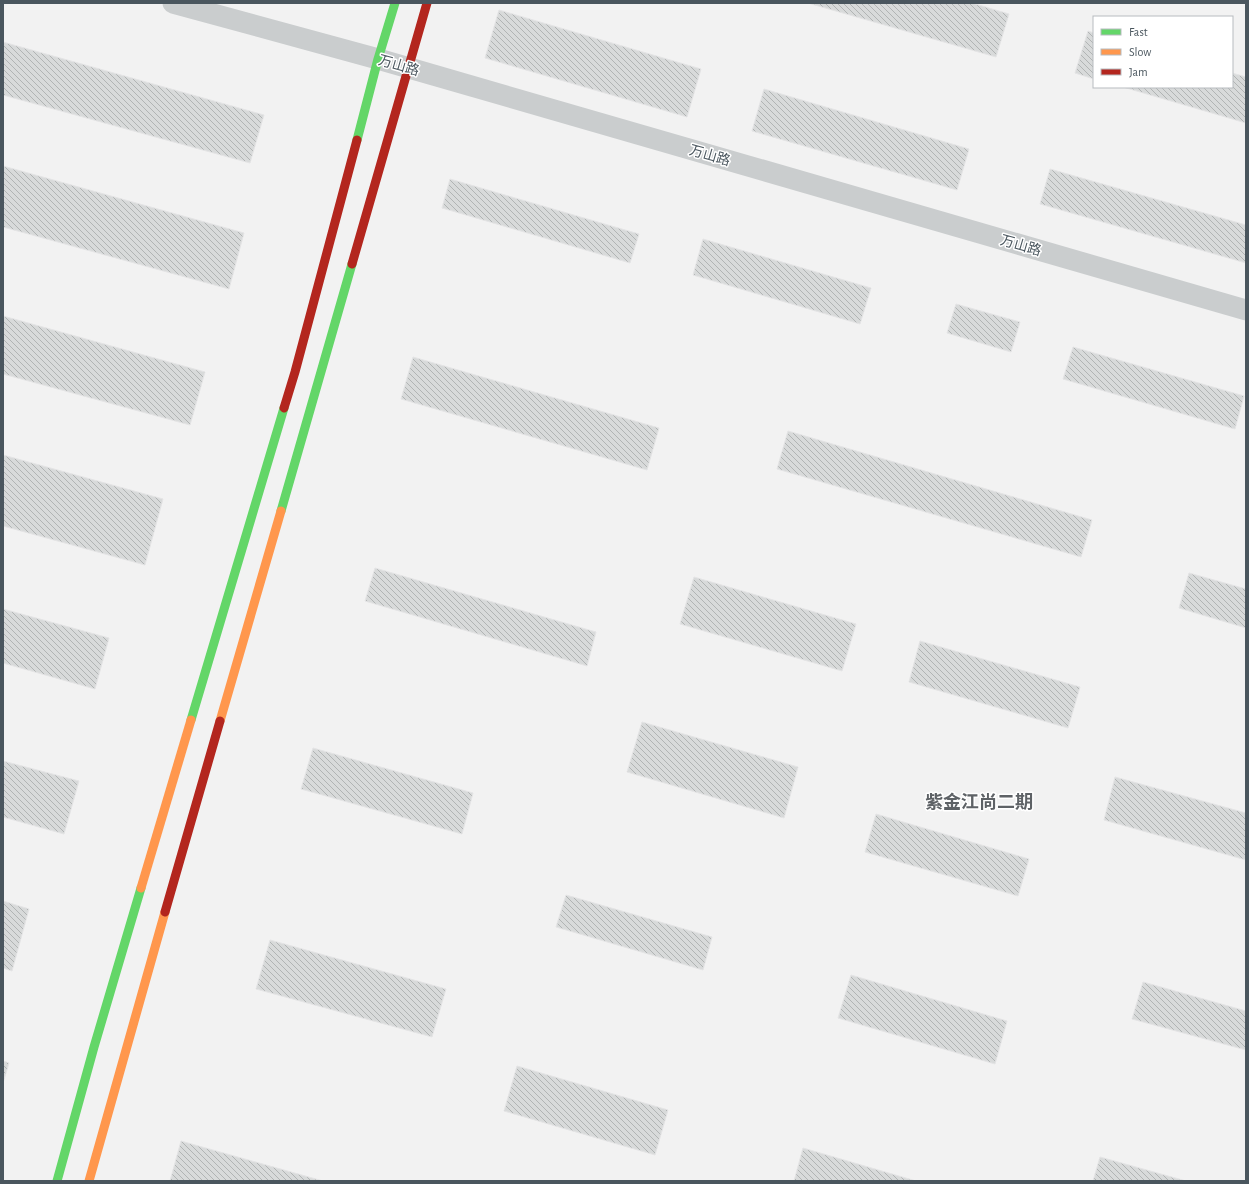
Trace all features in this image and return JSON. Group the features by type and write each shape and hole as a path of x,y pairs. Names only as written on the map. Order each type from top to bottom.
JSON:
{"street":[{"name":"万山路","path":"173,3 378,59 1246,310"},
{"path":"57,1181 94,1047 295,372 394,3"},
{"path":"89,1181 427,3"}],"building":[{"path":"808,3 972,3 1009,14 996,57"},
{"path":"499,10 701,69 687,117 485,58"},
{"path":"1088,31 1093,33 1093,79 1075,73"},
{"path":"3,42 264,115 250,163 3,95"},
{"path":"1233,73 1246,77 1246,123 1126,88 1233,88"},
{"path":"764,89 969,149 957,190 752,131"},
{"path":"3,166 244,233 229,289 3,227"},
{"path":"1050,169 1246,225 1246,263 1040,204"},
{"path":"450,179 639,234 630,263 442,208"},
{"path":"703,239 871,288 860,324 693,275"},
{"path":"956,304 1020,322 1011,352 947,333"},
{"path":"3,316 205,372 190,425 3,374"},
{"path":"1073,347 1244,396 1235,429 1063,379"},
{"path":"413,357 659,428 647,470 401,399"},
{"path":"788,431 1092,520 1081,557 777,469"},
{"path":"3,455 163,499 145,565 3,526"},
{"path":"375,568 596,632 587,666 365,601"},
{"path":"1189,573 1246,589 1246,628 1179,608"},
{"path":"694,577 856,624 842,671 680,624"},
{"path":"3,609 109,638 95,689 3,663"},
{"path":"920,641 1080,687 1068,728 909,682"},
{"path":"642,722 798,767 784,818 627,772"},
{"path":"313,748 473,793 462,834 301,789"},
{"path":"3,761 79,781 64,834 3,817"},
{"path":"1115,777 1246,813 1246,860 1104,820"},
{"path":"876,814 1029,859 1018,896 865,852"},
{"path":"566,895 712,937 703,970 556,927"},
{"path":"3,901 29,909 12,971 3,968"},
{"path":"270,940 446,989 432,1037 256,989"},
{"path":"851,975 1007,1021 995,1064 838,1018"},
{"path":"1143,982 1246,1011 1246,1050 1132,1019"},
{"path":"3,1061 9,1063 3,1083"},
{"path":"517,1066 668,1110 655,1155 504,1111"},
{"path":"181,1141 323,1181 170,1181"},
{"path":"803,1148 916,1181 794,1181"},
{"path":"1100,1157 1186,1181 1093,1181"}],"traffic: fast":[{"path":"357,140 378,59 395,3"},
{"path":"281,511 352,264"},
{"path":"191,720 284,408"},
{"path":"57,1181 94,1047 141,888"}],"traffic: slow":[{"path":"220,721 281,511"},
{"path":"141,888 191,720"},
{"path":"89,1181 165,912"}],"traffic: jam":[{"path":"352,264 427,3"},
{"path":"284,408 357,140"},
{"path":"165,912 220,721"}],"district":[{"name":"紫金江尚二期","path":"979,802"}]}
